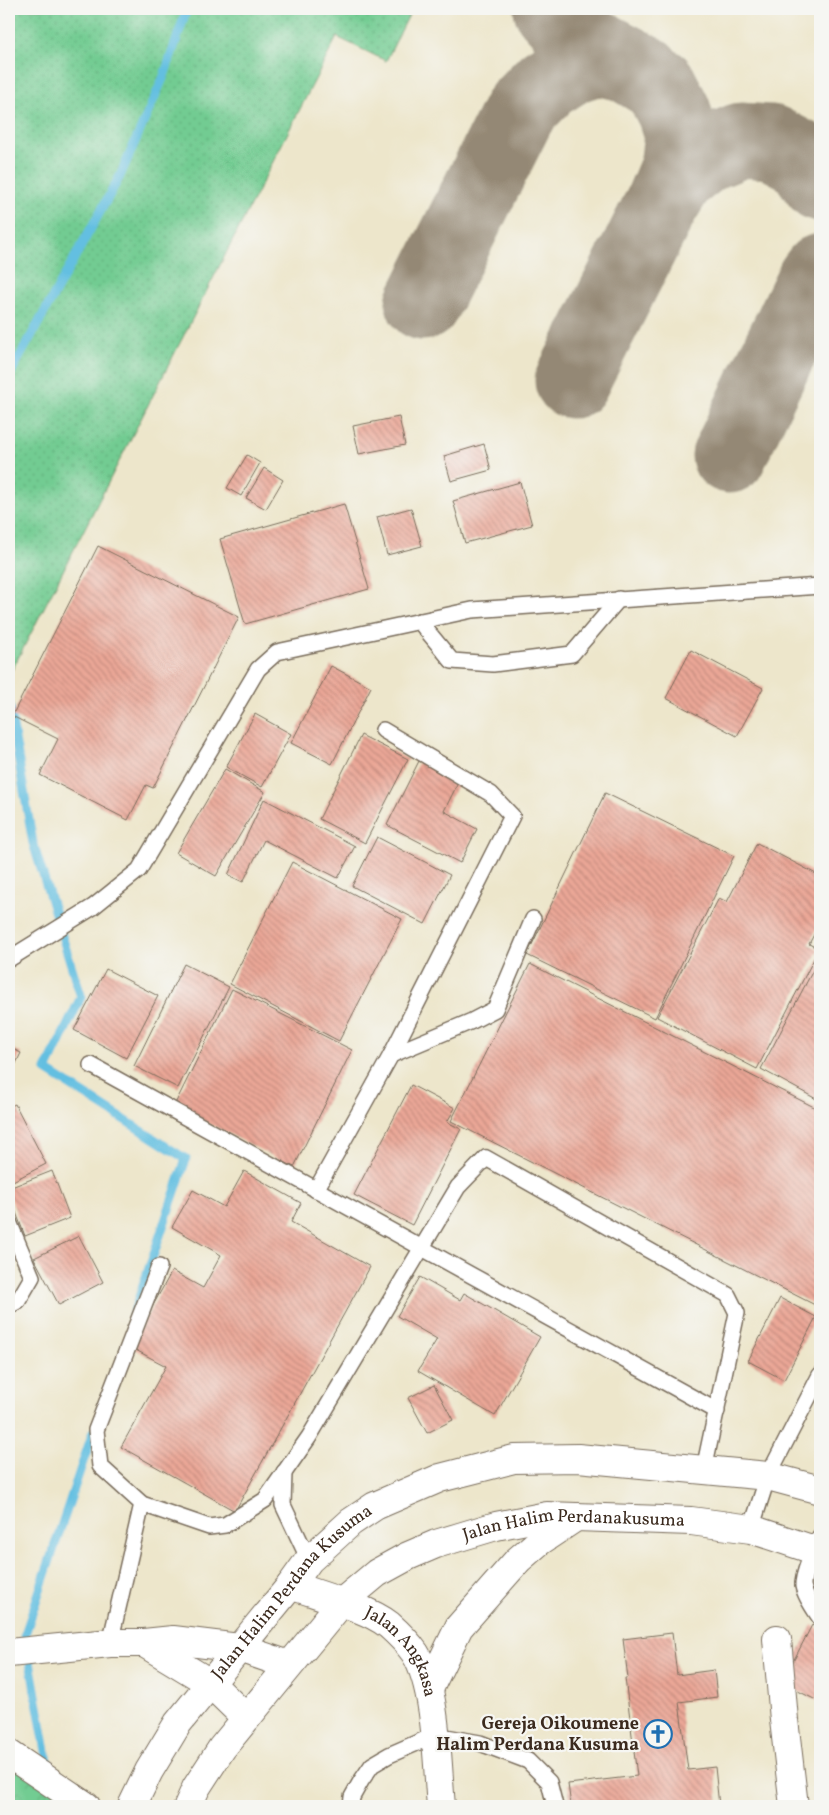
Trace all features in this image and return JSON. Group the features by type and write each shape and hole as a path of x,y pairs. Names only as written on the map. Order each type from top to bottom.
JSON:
{"street":[{"name":"Jalan Halim Perdana Kusuma","path":"132,1806 149,1771 178,1723 291,1585 309,1560 351,1522 375,1506 440,1478 514,1459 578,1458 704,1469"},
{"path":"704,1469 768,1476 820,1490"},
{"name":"Jalan Halim Perdanakusuma","path":"341,1603 377,1573 408,1556 436,1544 496,1526 547,1516 691,1521 751,1529 818,1546"},
{"path":"429,1690 459,1627 518,1560 540,1541 576,1517"},
{"name":"Jalan Angkasa","path":"291,1585 376,1618 388,1625 416,1654 429,1690 435,1736 440,1806"},
{"path":"188,1806 196,1788 222,1748 341,1603"},
{"path":"777,1638 794,1806"},
{"path":"12,1653 110,1643 144,1643 173,1640 239,1648 290,1665"},
{"path":"144,1643 210,1683 246,1718"},
{"path":"9,1754 86,1806"}],"lane":[{"path":"9,959 93,907 139,870 258,669 277,652 472,610 820,586"},
{"path":"419,621 452,661 493,664 572,654 619,599"},
{"path":"316,1190 391,1055 512,816 491,794 383,730"},
{"path":"391,1055 472,1021 495,1009 532,919"},
{"path":"91,1065 717,1411"},
{"path":"159,1267 96,1430 100,1466 142,1504 209,1527 220,1526 236,1519 266,1500 309,1437 458,1187 486,1158 728,1295 737,1313 704,1469"},
{"path":"9,1222 32,1277 18,1301 9,1306"},
{"path":"751,1529 768,1476 820,1374"},
{"path":"284,1472 283,1505 309,1560"},
{"path":"110,1643 142,1504"},
{"path":"818,1546 803,1585 820,1618"},
{"path":"351,1806 352,1797 361,1780 372,1766 389,1755 435,1736 480,1743 528,1761 549,1782 555,1806"}],"green space":[{"path":"9,9 412,9 386,61 337,37 9,676"},
{"path":"9,1753 86,1806 9,1806"}],"building":[{"path":"399,417 405,445 359,454 353,426"},
{"path":"484,444 491,470 451,481 444,456"},
{"path":"247,455 260,463 241,496 227,488"},
{"path":"264,468 283,480 266,509 246,498"},
{"path":"520,482 532,525 465,543 453,501"},
{"path":"344,504 369,589 245,624 220,539"},
{"path":"411,508 422,546 387,555 377,517"},
{"path":"98,546 239,617 153,788 146,785 128,820 40,775 58,739 12,716"},
{"path":"691,650 763,688 737,736 666,698"},
{"path":"331,666 371,687 332,764 291,743"},
{"path":"255,714 291,734 262,787 226,767"},
{"path":"361,735 408,759 365,843 319,819"},
{"path":"420,759 460,779 444,811 477,829 460,863 387,825"},
{"path":"225,769 265,792 216,876 176,853"},
{"path":"605,793 734,856 655,1018 527,955"},
{"path":"264,799 355,846 338,878 264,840 243,882 228,875"},
{"path":"377,837 450,875 425,924 352,886"},
{"path":"757,843 820,876 820,923 809,944 819,949 757,1069 657,1017 719,898 727,902"},
{"path":"292,862 402,919 339,1041 230,984"},
{"path":"820,957 820,1101 761,1069"},
{"path":"184,964 229,987 178,1088 134,1066"},
{"path":"530,964 820,1110 819,1307 451,1121"},
{"path":"106,969 158,996 126,1058 74,1030"},
{"path":"232,989 352,1050 294,1167 174,1106"},
{"path":"9,1047 21,1053 9,1078"},
{"path":"411,1085 455,1108 447,1122 461,1129 412,1225 354,1195"},
{"path":"15,1104 46,1164 9,1183 9,1107"},
{"path":"52,1171 70,1218 25,1236 9,1194 9,1188"},
{"path":"244,1171 301,1203 291,1222 370,1267 235,1511 121,1447 166,1366 130,1347 172,1271 203,1288 221,1255 172,1227 193,1190 224,1207"},
{"path":"79,1236 103,1282 59,1305 34,1258"},
{"path":"420,1277 460,1300 464,1293 540,1337 495,1416 418,1371 437,1339 397,1316"},
{"path":"780,1298 816,1317 784,1380 748,1361"},
{"path":"434,1385 453,1420 427,1433 408,1398"},
{"path":"812,1625 820,1630 820,1702 782,1683"},
{"name":"Gereja Oikoumene Halim Perdana Kusuma","path":"672,1633 677,1675 714,1670 717,1697 679,1702 688,1770 715,1767 719,1806 571,1806 568,1784 637,1776 625,1678 628,1678 623,1639"}],"waterway":[{"path":"9,376 120,176 164,76 187,9"},
{"path":"9,704 33,843 81,997 46,1070 186,1159 133,1315"},
{"path":"49,1768 25,1634 93,1432"}],"taxiway":[{"path":"551,9 576,36 645,72"},
{"path":"423,303 520,110 546,83 573,66 597,58 625,64 660,85 674,112 681,136 677,167 661,205"},
{"path":"572,381 661,205 679,176 707,154 741,140 771,142 802,158 820,184"},
{"path":"729,456 814,279 820,271"}],"place":[{"name":"Gereja Oikoumene Halim Perdana Kusuma","path":"658,1734"}]}
